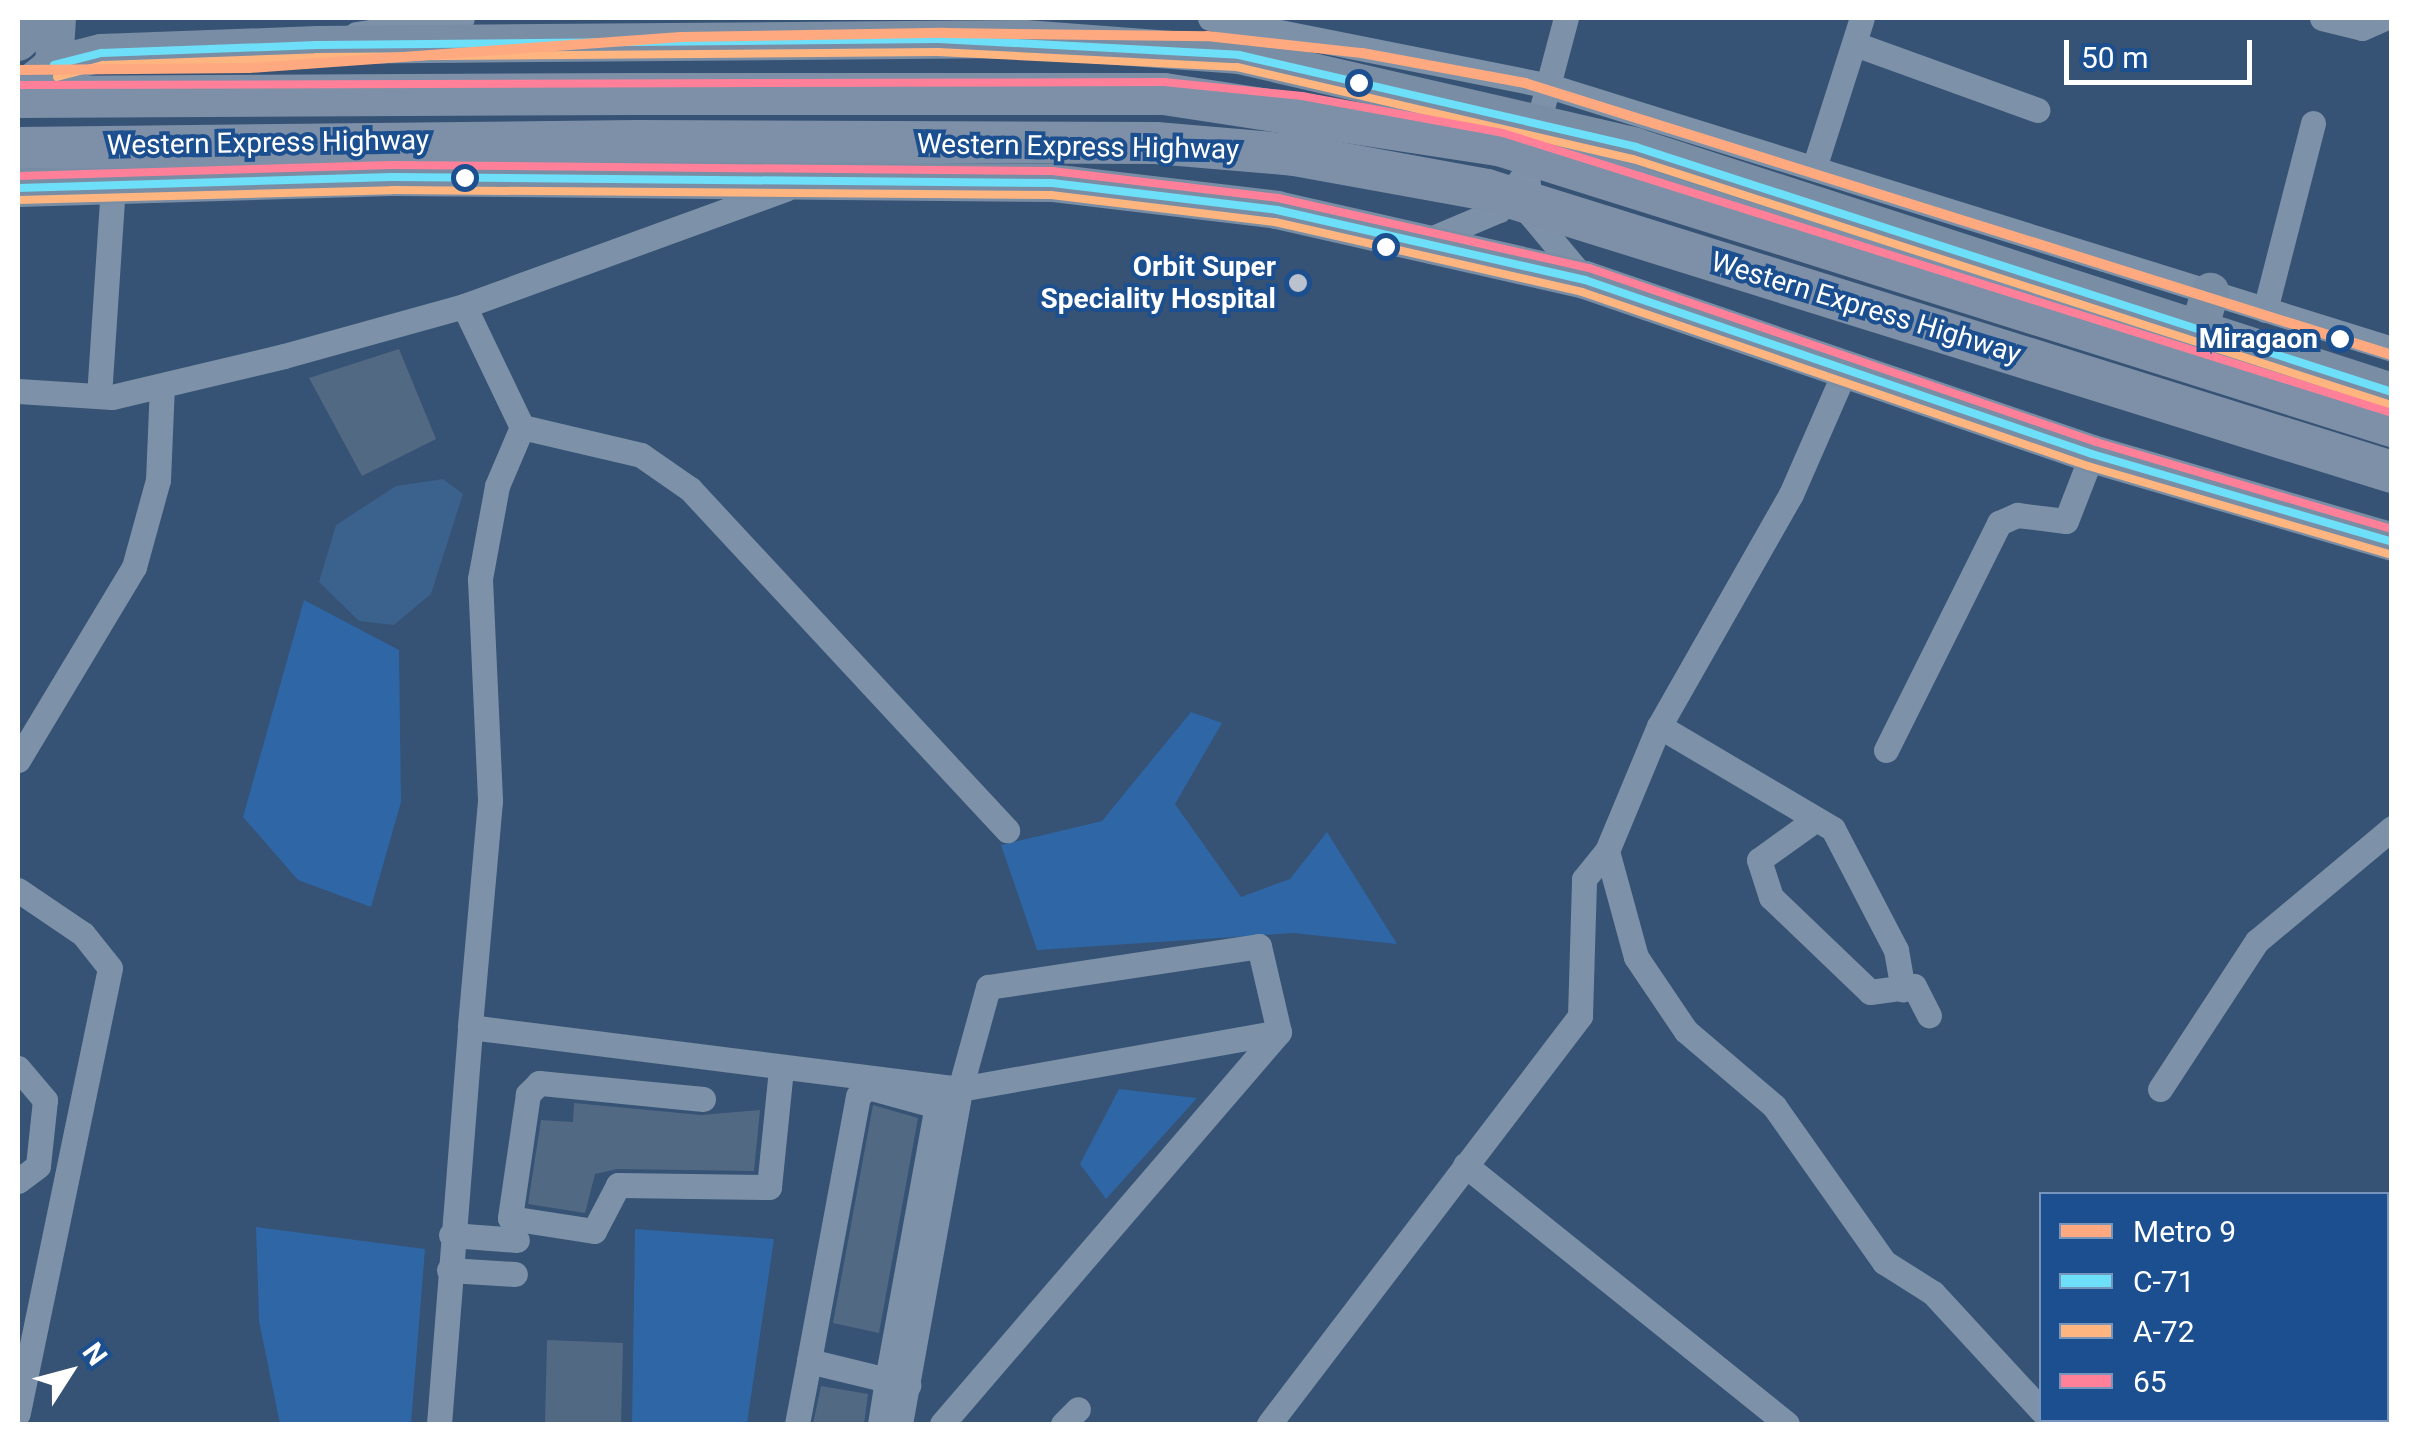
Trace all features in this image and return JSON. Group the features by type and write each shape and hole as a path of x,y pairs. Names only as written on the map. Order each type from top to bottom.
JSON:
{"highway":[{"name":"Western Express Highway","path":"18,95 100,100 1164,94 1499,145 2387,401"},
{"name":"Western Express Highway","path":"18,148 637,141 1156,143 1295,155 1487,190 2392,472"}],"main road":[{"path":"18,42 44,18"},
{"path":"54,65 57,18"},
{"path":"18,95 54,65 101,35 317,45 957,28 1239,55 1542,102 1712,153 2387,401"},
{"path":"100,100 101,35"},
{"path":"18,188 392,177 1052,183 1428,240 1585,280 1848,366 2092,454 2392,542"},
{"path":"2199,329 2210,292"}],"street":[{"path":"317,45 403,20 462,18"},
{"path":"1210,18 1542,102"},
{"path":"1566,18 1528,170 1530,214 1585,280"},
{"path":"1814,168 1862,18"},
{"path":"2322,18 2362,28 2380,19"},
{"path":"1855,44 2037,110"},
{"path":"2265,310 2313,123"},
{"path":"99,396 116,146"},
{"path":"1712,153 1814,168 2392,349 2387,401"},
{"path":"1428,240 1499,210 1528,170"},
{"path":"18,391 99,396 162,386 464,306 816,179"},
{"path":"439,1424 451,1235 490,801 480,579 497,486 522,427 464,306"},
{"path":"1270,1424 1580,1016 1584,880 1607,850 1659,726 1791,494 1848,366"},
{"path":"18,760 134,567 158,480 162,386"},
{"path":"522,427 641,455 690,489 1007,830"},
{"path":"1886,750 1999,522 2017,515 2066,521 2092,454"},
{"path":"1659,726 1838,836 1896,950 1904,989"},
{"path":"1816,819 1759,860 1771,897 1870,992 1920,988 1929,1015"},
{"path":"2160,1089 2258,941 2392,828"},
{"path":"1607,850 1636,958 1686,1031 1774,1106 1884,1262 1933,1293 2039,1409"},
{"path":"18,890 83,934 110,968 18,1414"},
{"path":"880,1424 897,1382 960,1089 992,983 1259,946 1279,1032"},
{"path":"470,1027 960,1089 1279,1032"},
{"path":"942,1424 1279,1032"},
{"path":"18,1068 45,1100 38,1166 18,1180"},
{"path":"702,1099 538,1084 528,1094 510,1218 594,1230 618,1184 770,1187 781,1068"},
{"path":"797,1424 858,1096 868,1087 932,1098 897,1382 900,1424"},
{"path":"1465,1165 1787,1424"},
{"path":"451,1235 517,1240"},
{"path":"449,1270 515,1274"},
{"path":"809,1361 897,1382"}],"shaded area":[{"path":"443,479 463,494 431,594 394,625 359,621 319,582 336,525 396,486"},
{"path":"304,600 399,650 401,802 371,907 298,880 243,817"},
{"path":"1191,712 1222,723 1175,804 1241,897 1290,879 1327,832 1397,944 1293,933 1037,950 1001,845 1102,821"},
{"path":"1119,1089 1197,1098 1106,1199 1080,1164"},
{"path":"256,1227 425,1249 411,1424 280,1424 259,1321"},
{"path":"635,1229 774,1239 747,1424 632,1424"}],"building":[{"path":"399,349 436,439 362,476 309,378"},
{"path":"574,1103 701,1115 760,1110 754,1171 617,1169 595,1174 585,1213 528,1204 541,1120 573,1122"},
{"path":"873,1105 918,1118 879,1333 833,1323"},
{"path":"547,1340 623,1343 621,1424 545,1424"},
{"path":"821,1386 868,1394 864,1424 813,1424"}],"metro line":[{"name":"9","path":"18,70 249,68 681,37 944,33 1207,36 1362,53 1525,83 2392,355"}],"transit line":[{"name":"C-71","path":"54,65 101,53 317,45 938,39 1239,55 1636,147 2392,392"},
{"name":"A-72","path":"57,77 103,65 317,57 938,52 1237,67 1633,159 2388,404"},
{"name":"65","path":"18,85 1164,82 1302,96 1503,133 2392,413"},
{"name":"65","path":"18,176 392,165 1052,171 1278,198 1589,268 2096,442 2392,529"},
{"name":"C-71","path":"18,188 392,177 1052,183 1277,210 1585,280 2092,454 2392,542"},
{"name":"A-72","path":"18,200 392,190 1051,195 1275,222 1582,292 2088,466 2388,554"}],"place":[{"name":"Orbit Super Speciality Hospital","path":"1298,283"},
{"name":"Miragaon","path":"2340,339"}]}
